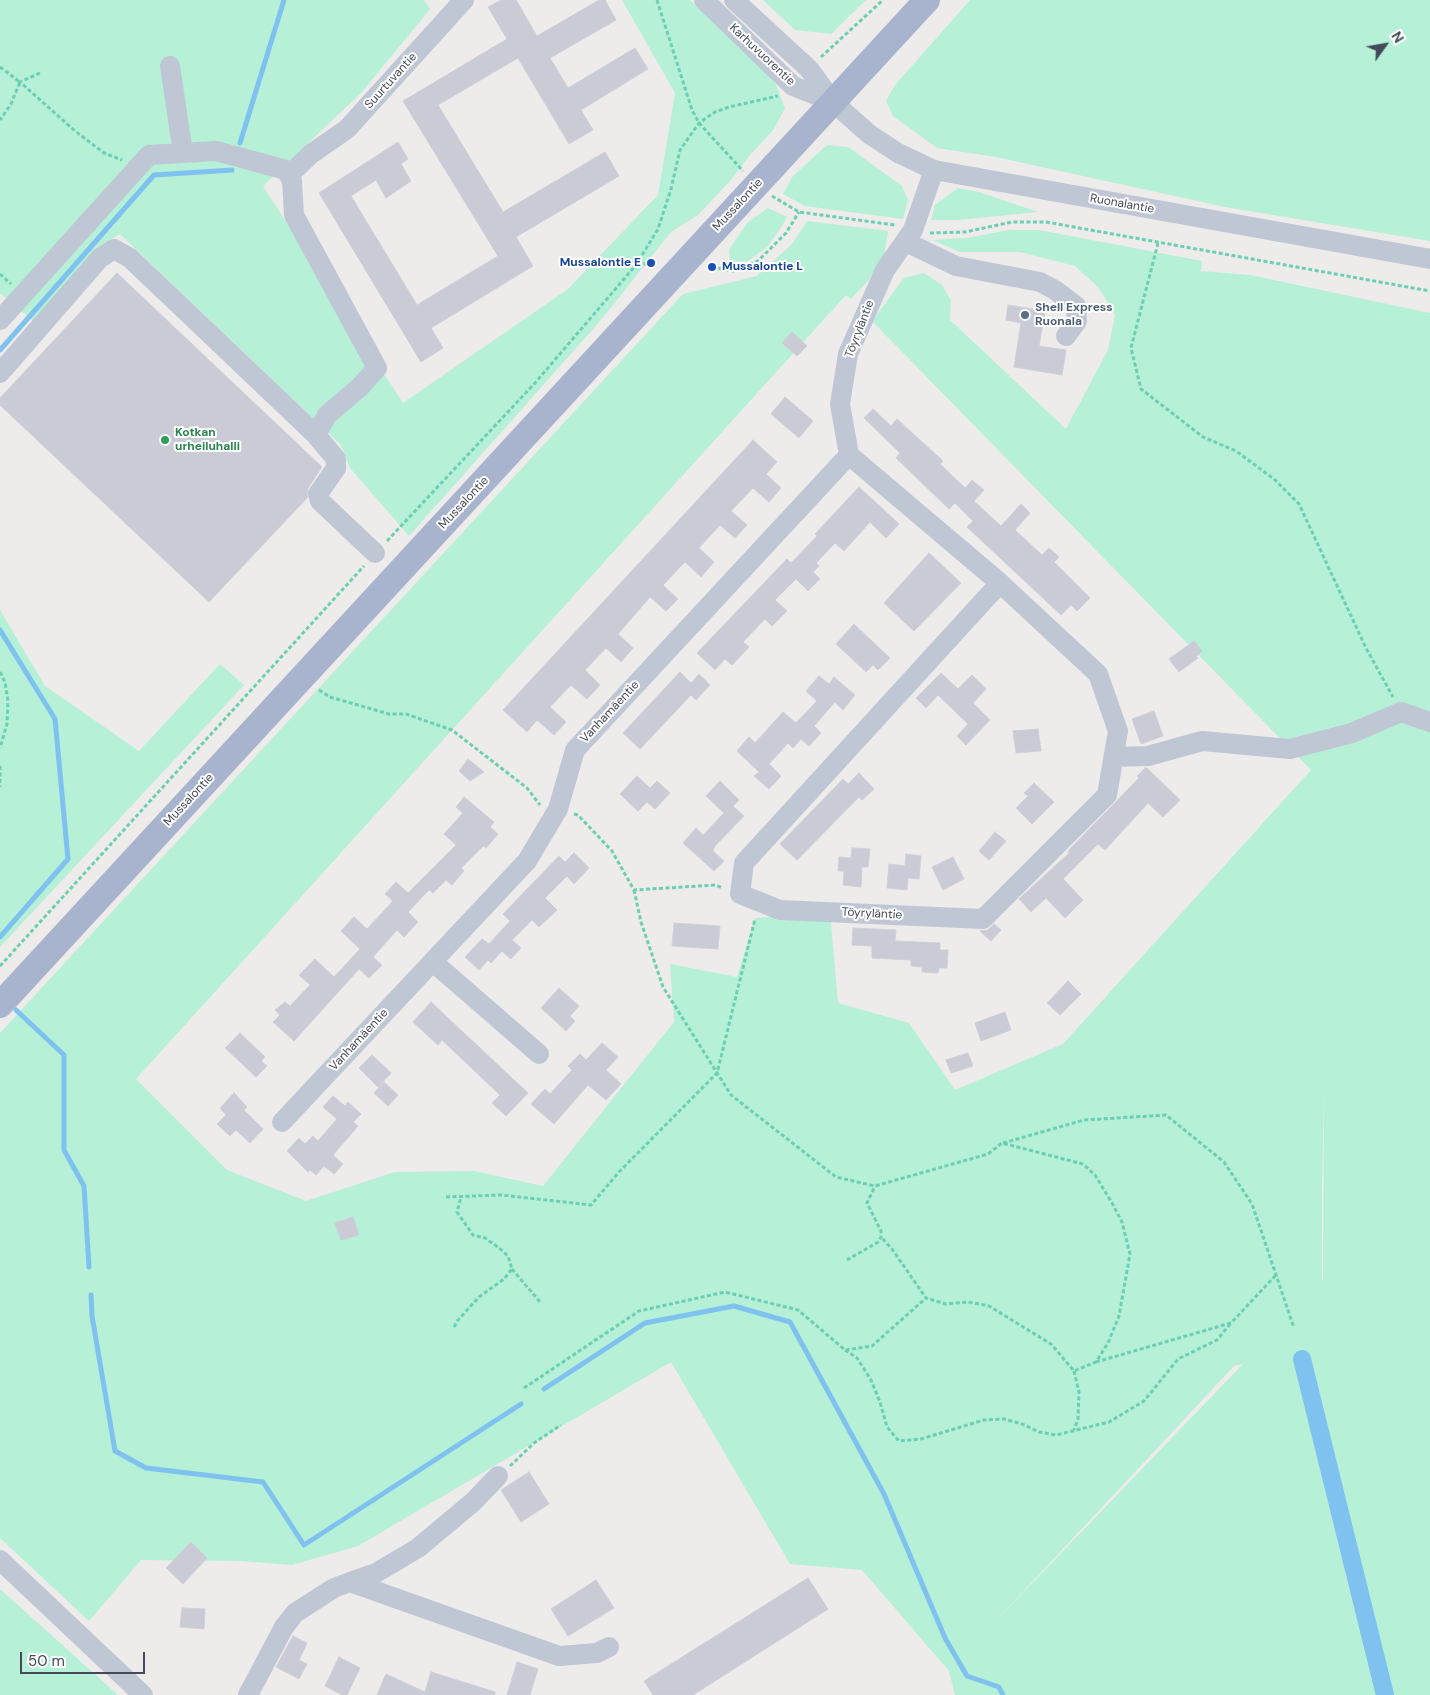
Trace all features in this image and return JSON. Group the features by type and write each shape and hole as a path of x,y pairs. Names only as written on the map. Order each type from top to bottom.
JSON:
{"main road":[{"name":"Mussalontie","path":"0,1005 927,0"}],"street":[{"name":"Suurtuvantie","path":"289,175 311,154 347,129 464,0"},
{"name":"Karhuvuorentie","path":"704,0 793,86 833,102"},
{"name":"Karhuvuorentie","path":"734,0 809,69 833,102"},
{"path":"170,66 183,153"},
{"name":"Ruonalantie","path":"833,102 869,134 898,153 934,170 1430,259"},
{"path":"0,320 149,155 216,151 286,170 292,181 294,216 378,368 360,387 327,415 316,435"},
{"name":"Töyryläntie","path":"749,898 780,910 983,920 1107,795 1118,731 1098,674 1000,583 849,454 840,404 848,354 885,270 910,236 934,170"},
{"path":"910,236 956,266 1040,282 1056,290 1076,306 1077,321 1066,336"},
{"path":"0,374 100,258 114,249 130,258 316,435 336,458 336,468 318,494 320,501 375,553"},
{"name":"Vanhamäentie","path":"282,1122 527,861 556,813 575,750 849,454"},
{"path":"749,898 744,863 1000,583"},
{"path":"1114,757 1148,756 1202,741 1290,749 1352,733 1401,712 1430,722"},
{"path":"433,962 539,1054"},
{"path":"248,1695 284,1627 294,1613 334,1588 376,1573 418,1548 473,1502 498,1476"},
{"path":"0,1560 143,1695"},
{"path":"350,1582 559,1656 597,1653 609,1647"}],"path":[{"path":"656,0 692,110 699,123 720,148 750,177"},
{"path":"809,69 883,0"},
{"path":"0,67 20,82 74,131 104,153 125,161 134,171"},
{"path":"0,120 11,104 20,82 40,73"},
{"path":"0,966 375,553 535,383 636,265 658,229 671,189 680,150 699,123 714,112 743,103 781,95 793,86"},
{"path":"764,190 778,202 800,212 890,224 910,236 930,233 965,232 1012,222 1046,222 1430,291"},
{"path":"712,267 733,271 758,261 786,233 800,212"},
{"path":"1158,243 1131,348 1141,389 1203,437 1236,451 1274,479 1299,504 1366,648 1401,712"},
{"path":"636,265 651,263"},
{"path":"0,672 6,682 8,701 6,724 0,748"},
{"path":"304,676 318,689 330,696 389,714 406,714 452,730 527,788 539,804 556,813 578,815 612,851 634,890 641,922 663,987 731,1095 836,1177 875,1186 988,1154 1002,1143 1084,1120 1166,1115 1224,1162 1252,1204 1294,1328"},
{"path":"0,766 0,787"},
{"path":"446,1197 500,1195 591,1205 619,1172 717,1073 754,930 749,898 715,885 634,890"},
{"path":"1002,1143 1084,1164 1094,1175 1122,1222 1130,1254 1119,1316 1108,1343 1096,1362"},
{"path":"847,1260 878,1242 880,1237 881,1231 867,1203 875,1186"},
{"path":"461,1197 457,1212 473,1235 485,1238 508,1256 512,1269 540,1302"},
{"path":"880,1237 892,1248 926,1298 946,1304 968,1302 989,1306 1051,1344 1074,1371 1079,1392 1078,1419 1074,1430"},
{"path":"454,1327 479,1297 504,1279 512,1269"},
{"path":"524,1388 639,1311 725,1292 798,1310 857,1358 871,1380 887,1427 899,1441 921,1438 984,1420 1004,1419 1022,1424 1039,1432 1056,1435 1109,1422 1144,1401 1178,1359 1217,1340 1276,1275"},
{"path":"845,1350 872,1346 926,1298"},
{"path":"1074,1371 1096,1362 1230,1324"},
{"path":"498,1476 534,1443 561,1424"}],"green space":[{"path":"0,0 424,0 430,9 362,92 263,186 403,403 568,289 658,195 675,93 622,0 690,0 774,80 785,108 774,129 750,155 730,181 698,215 671,232 601,320 409,536 350,468 341,445 120,234 98,247 33,321 0,293"},
{"path":"763,0 866,0 831,34 795,30"},
{"path":"970,0 1430,0 1430,241 1225,207 996,157 937,148 893,116 886,101 895,85"},
{"path":"827,145 848,147 902,186 908,200 903,219 805,206 783,194 793,176"},
{"path":"958,188 979,192 1038,212 958,220 931,220 935,205"},
{"path":"768,208 787,217 780,229 768,246 748,261 730,262 729,250 747,223"},
{"path":"807,221 888,231 884,257 867,282 851,299 846,295 136,1079 227,1170 306,1201 395,1172 474,1171 543,1186 674,1022 670,964 737,977 755,918 830,912 838,1003 909,1023 955,1090 1063,1044 1311,770 872,321 904,278 924,273 942,285 951,301 950,320 1066,429 1108,350 1115,315 1099,288 1075,266 1020,252 959,252 933,240 967,238 1009,230 1039,230 1202,261 1201,271 1250,275 1430,313 1430,1695 955,1695 949,1671 862,1570 790,1564 671,1362 358,1546 292,1565 241,1561 141,1560 89,1621 0,1538 0,1033 683,294 757,276 792,244","holes":["1324,1091 1323,1281 1322,1281 1322,1186","1243,1364 990,1627 1234,1366"]},
{"path":"0,610 45,686 139,751 220,664 244,685 0,947"},
{"path":"0,1589 118,1695 0,1695"}],"building":[{"path":"501,0 516,0 537,36 599,0 605,0 616,20 550,58 568,88 635,48 648,69 581,110 593,130 569,144 518,58 438,105 503,212 605,152 619,176 516,237 533,266 431,328 443,348 421,362 319,193 398,142 408,159 401,164 411,181 386,198 376,180 351,196 417,305 498,256 403,101 507,39 488,7"},
{"name":"Kotkan urheiluhalli","path":"117,273 322,467 308,488 307,498 209,602 0,405 0,398"},
{"path":"1008,305 1045,311 1039,346 1066,350 1062,375 1014,367 1021,323 1006,320"},
{"path":"792,332 807,346 797,356 782,343"},
{"path":"785,397 813,421 799,438 771,414"},
{"path":"873,409 891,426 897,419 943,461 940,464 965,488 972,480 984,490 974,501 1001,526 1021,504 1030,513 1015,530 1042,555 1049,548 1059,557 1054,562 1090,598 1077,611 1071,605 1061,615 967,527 973,521 955,503 949,509 896,458 900,453 864,418"},
{"path":"753,440 777,462 766,474 781,488 769,502 753,488 731,511 747,525 735,538 720,525 699,548 714,562 701,577 685,562 663,585 678,599 666,611 650,597 618,634 633,648 621,662 606,648 585,670 600,685 587,699 571,685 550,707 566,722 554,735 537,720 527,732 503,710"},
{"path":"859,487 899,524 886,538 870,522 844,551 835,543 816,563 819,566 813,572 820,579 808,591 796,579 775,600 787,611 772,626 765,619 743,642 749,647 732,665 725,659 715,670 697,653 787,559 791,563"},
{"path":"929,553 961,583 914,631 884,603"},
{"path":"854,624 890,658 878,670 873,665 866,672 836,644"},
{"path":"1194,641 1202,651 1196,656 1198,658 1179,672 1169,659"},
{"path":"680,672 691,683 699,674 710,685 696,700 691,695 640,749 623,733"},
{"path":"941,673 958,689 972,675 986,689 973,703 990,720 966,745 957,736 968,724 938,695 926,708 916,698"},
{"path":"819,676 829,684 834,677 855,695 843,710 835,702 814,726 821,733 809,746 801,739 793,748 788,743 769,764 781,776 769,789 754,776 759,772 737,751 749,737 755,743 783,712 796,723 817,701 806,691"},
{"path":"1154,711 1163,736 1141,744 1132,719"},
{"path":"1038,729 1041,751 1016,753 1013,731"},
{"path":"468,759 484,772 470,781 459,771"},
{"path":"1145,768 1180,800 1163,817 1148,803 1105,850 1098,844 1063,879 1083,900 1065,918 1046,898 1031,912 1019,899 1069,853 1068,851 1139,778 1137,776"},
{"path":"859,773 874,789 862,800 859,797 797,860 780,844 843,779 848,784"},
{"path":"637,776 650,788 657,781 670,793 655,809 647,802 638,811 620,794"},
{"path":"720,781 739,800 733,806 744,816 715,846 713,851 724,861 714,871 683,843 696,828 703,835 724,813 706,796"},
{"path":"1034,783 1054,802 1032,824 1016,808 1028,796 1024,793"},
{"path":"464,797 494,822 490,827 498,834 486,848 483,846 461,868 464,871 452,885 446,880 433,893 429,890 408,912 418,922 404,937 397,930 373,957 382,965 369,978 359,969 294,1041 273,1022 280,1015 275,1010 285,1002 290,1006 310,985 299,975 315,959 334,977 360,949 341,931 354,917 367,929 393,901 385,894 396,882 408,893 456,845 444,834 463,813 456,807"},
{"path":"995,832 1006,841 989,860 979,851"},
{"path":"852,848 870,849 868,867 862,867 861,887 843,885 844,871 838,871 839,857 851,858"},
{"path":"574,853 589,868 574,884 567,876 545,898 557,910 539,927 532,920 512,940 521,948 511,959 502,951 491,963 488,960 479,970 465,957 482,939 489,944 510,921 503,914 559,856 565,862"},
{"path":"906,854 921,856 919,879 908,878 907,890 887,888 889,864 905,866"},
{"path":"953,857 964,879 943,890 932,867"},
{"path":"674,923 720,926 718,949 672,946"},
{"path":"994,924 1001,930 991,941 980,931 988,930"},
{"path":"853,928 896,930 895,941 940,943 940,950 948,950 947,968 939,968 938,973 922,972 922,967 911,966 911,960 872,958 872,946 852,945"},
{"path":"1068,981 1081,994 1060,1015 1047,1003"},
{"path":"559,988 579,1006 570,1016 575,1021 566,1031 541,1008"},
{"path":"431,1002 528,1093 506,1116 492,1103 500,1095 442,1040 438,1045 413,1022"},
{"path":"1005,1012 1011,1030 981,1041 975,1023"},
{"path":"240,1033 265,1057 261,1061 267,1066 256,1077 225,1048"},
{"path":"602,1043 618,1057 606,1070 621,1084 606,1100 588,1085 554,1124 531,1104 545,1089 550,1094 572,1070 568,1066 580,1054 586,1060"},
{"path":"968,1053 973,1066 951,1073 946,1060"},
{"path":"372,1055 391,1073 378,1087 359,1068"},
{"path":"384,1082 398,1095 388,1106 374,1093"},
{"path":"234,1093 247,1107 244,1110 263,1129 250,1143 236,1130 230,1136 217,1124 226,1115 220,1108"},
{"path":"333,1096 345,1106 348,1102 361,1114 353,1122 358,1126 333,1155 343,1164 334,1174 324,1166 316,1175 310,1170 308,1172 287,1151 299,1138 305,1144 313,1136 318,1141 337,1119 323,1107"},
{"path":"353,1217 359,1235 341,1240 335,1223"},
{"path":"529,1472 549,1504 521,1522 501,1490"},
{"path":"191,1542 207,1558 183,1584 166,1568"},
{"path":"808,1578 828,1609 693,1695 653,1695 644,1681"},
{"path":"596,1580 614,1608 568,1636 551,1609"},
{"path":"182,1608 205,1609 204,1629 180,1627"},
{"path":"293,1636 307,1643 299,1660 307,1664 299,1679 276,1667"},
{"path":"339,1657 360,1668 347,1695 342,1695 325,1686"},
{"path":"517,1662 538,1669 530,1695 507,1695"},
{"path":"431,1672 495,1692 495,1695 377,1695 386,1674 425,1692"}],"waterway":[{"path":"240,143 284,0"},
{"path":"0,350 154,175 232,170"},
{"path":"0,630 55,719 68,859 0,937"},
{"path":"16,1010 64,1055 64,1150 84,1186 89,1267"},
{"path":"91,1295 92,1316 115,1451 146,1468 263,1482 304,1545 521,1404"},
{"path":"544,1389 645,1323 734,1306 790,1322 884,1494 945,1638 967,1676 999,1687 1003,1695"},
{"path":"1302,1359 1385,1695"}],"place":[{"name":"Mussalontie E","path":"651,263"},
{"name":"Mussalontie L","path":"712,267"},
{"name":"Shell Express Ruonala","path":"1025,315"},
{"name":"Kotkan urheiluhalli","path":"165,440"}]}
